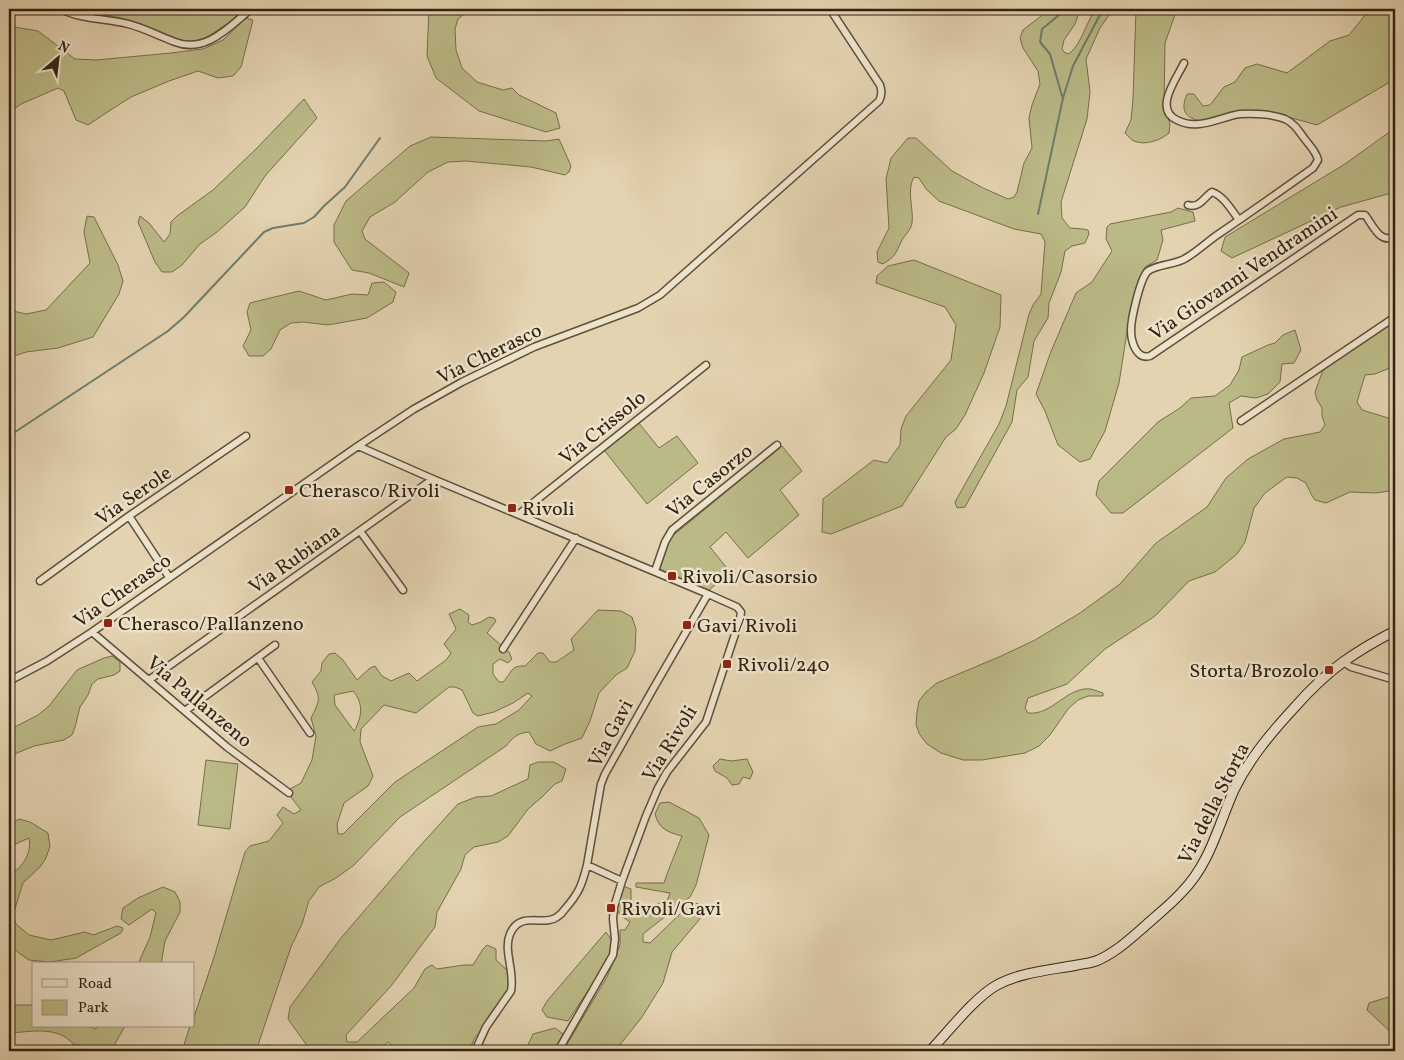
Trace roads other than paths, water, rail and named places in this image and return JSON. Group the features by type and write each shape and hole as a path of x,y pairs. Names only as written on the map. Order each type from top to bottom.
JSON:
{"main road":[{"name":"Via della Storta","path":"930,1051 988,991 997,985 1024,975 1095,961 1105,957 1134,936 1182,893 1196,875 1208,854 1234,791 1248,764 1277,726 1306,694 1343,662 1395,631"}],"street":[{"path":"61,9 87,18 130,24 177,43 193,46 206,42 227,30 252,9"},
{"name":"Via Cherasco","path":"9,681 47,661 92,632 414,409 462,382 534,347 638,308 660,295 879,101 882,93 880,85 830,9"},
{"name":"Via Giovanni Vendramini","path":"1184,64 1167,99 1167,110 1172,118 1185,123 1199,124 1243,114 1280,117 1288,120 1295,126 1318,160 1313,168 1188,257 1150,270 1146,274 1140,287 1131,327 1133,344 1140,355 1144,357 1150,356 1358,215 1365,215 1383,238 1388,240 1395,236"},
{"path":"1188,205 1195,206 1201,203 1210,193 1216,193 1239,220"},
{"path":"1241,421 1395,316"},
{"name":"Via Crissolo","path":"519,514 706,365"},
{"name":"Via Serole","path":"40,581 129,516 246,436"},
{"name":"Via Casorzo","path":"655,571 665,542 672,530 777,445"},
{"name":"Via Rivoli","path":"358,446 655,571 737,607 741,612 706,722 662,780 646,816 622,881 613,914 615,939 613,955 558,1051"},
{"name":"Via Rubiana","path":"149,680 433,479"},
{"path":"129,516 170,577"},
{"path":"360,531 403,590"},
{"path":"503,649 576,538"},
{"name":"Via Gavi","path":"475,1051 486,1027 511,991 512,979 507,944 509,935 515,925 522,921 553,919 559,916 578,892 584,879 603,779 708,594"},
{"name":"Via Pallanzeno","path":"92,632 235,753 289,792"},
{"path":"185,711 275,645"},
{"path":"258,658 310,733"},
{"path":"1343,662 1351,667 1395,680"},
{"path":"587,865 622,881"}],"waterway":[{"path":"1060,9 1059,15 1042,29 1040,42 1050,54 1062,96"},
{"path":"1038,214 1063,98 1073,66 1103,9"},
{"path":"9,436 168,331 184,317 264,232 273,228 304,223 314,217 345,187 380,138"}],"place":[{"name":"Cherasco/Rivoli","path":"289,490"},
{"name":"Rivoli","path":"512,508"},
{"name":"Rivoli/Casorsio","path":"672,576"},
{"name":"Cherasco/Pallanzeno","path":"108,623"},
{"name":"Gavi/Rivoli","path":"687,625"},
{"name":"Rivoli/240","path":"727,664"},
{"name":"Storta/Brozolo","path":"1329,670"},
{"name":"Rivoli/Gavi","path":"611,908"}]}
